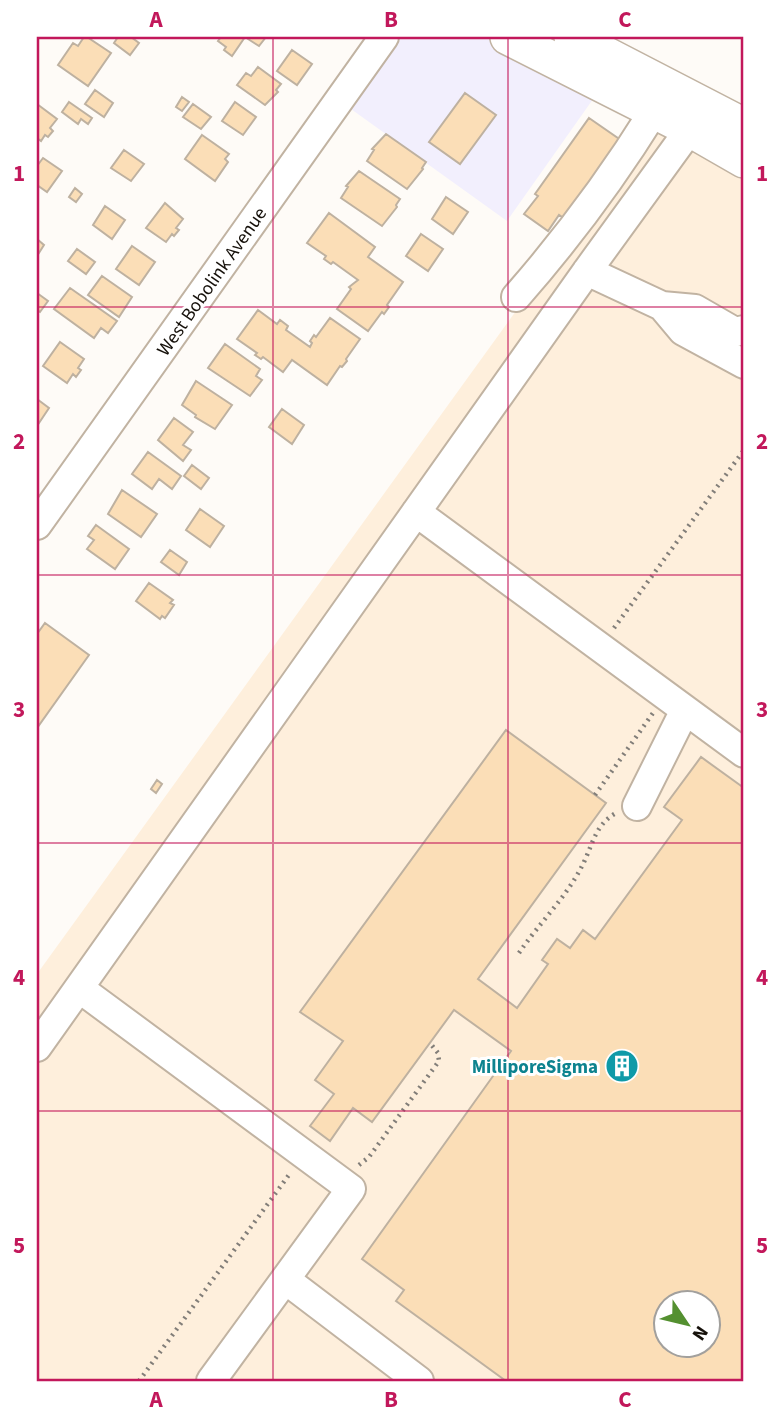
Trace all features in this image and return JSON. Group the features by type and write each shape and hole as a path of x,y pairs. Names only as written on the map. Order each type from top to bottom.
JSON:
{"main road":[{"path":"508,37 690,129 744,160"},
{"path":"572,37 744,126"}],"street":[{"name":"West Bobolink Avenue","path":"37,525 384,37"},
{"path":"516,297 558,249 627,154 653,111"},
{"path":"37,1047 690,129"},
{"path":"587,271 662,306 695,309 736,332 744,328"},
{"path":"662,306 683,331 744,364"},
{"path":"416,512 600,647 672,707 744,753"},
{"path":"637,806 672,707"},
{"path":"79,988 351,1189 211,1381"},
{"path":"286,1280 419,1381"}],"path":[{"path":"600,647 744,450"},
{"path":"595,795 672,707"},
{"path":"519,953 572,882 583,864 597,830 606,818 637,806"},
{"path":"350,1163 359,1165 369,1157 439,1061 438,1053 430,1043"},
{"path":"139,1381 304,1154"}],"shaded area":[{"path":"390,37 508,37 603,85 507,221 344,104"},
{"path":"659,113 744,160 744,1381 37,1381 37,974"}],"building":[{"path":"84,37 111,53 88,86 58,65 73,43 78,46"},
{"path":"118,37 131,37 139,43 130,55 114,43"},
{"path":"221,37 245,37 232,56 218,41"},
{"path":"266,37 259,46 248,39"},
{"path":"292,50 312,64 297,85 277,71"},
{"path":"258,67 281,84 276,90 278,92 265,105 237,85 246,73 251,76"},
{"path":"95,90 113,103 104,117 85,104"},
{"path":"465,93 496,115 460,164 429,142"},
{"path":"182,97 189,102 182,111 176,107"},
{"path":"69,102 92,118 88,124 81,119 78,124 62,112"},
{"path":"235,102 256,117 243,135 222,121"},
{"path":"37,104 57,119 50,128 53,131 41,141 37,138"},
{"path":"193,104 211,117 201,129 183,117"},
{"path":"589,118 625,143 565,219 559,215 548,231 524,214 538,196 535,194"},
{"path":"386,134 426,162 407,189 367,161 374,150 372,149"},
{"path":"202,135 229,154 225,159 228,162 215,181 185,159"},
{"path":"124,150 144,164 131,181 111,168"},
{"path":"43,158 62,171 47,192 37,185 37,166"},
{"path":"359,171 400,199 382,226 341,198 348,187 346,186"},
{"path":"75,188 82,194 76,202 69,197"},
{"path":"446,197 468,212 453,234 432,219"},
{"path":"165,203 183,219 176,228 179,230 166,242 146,228"},
{"path":"105,206 125,220 112,239 93,225"},
{"path":"329,213 375,247 368,257 403,282 384,314 382,312 368,331 337,309 351,289 349,287 358,280 333,262 331,264 324,259 326,256 307,243"},
{"path":"421,234 443,249 428,271 406,256"},
{"path":"37,239 44,245 37,256"},
{"path":"132,246 155,262 139,285 116,269"},
{"path":"77,249 95,262 86,274 68,261"},
{"path":"102,276 132,297 119,317 88,295"},
{"path":"70,288 117,321 108,333 101,328 94,338 54,309"},
{"path":"37,293 48,301 40,312 37,310"},
{"path":"258,310 277,324 280,320 288,326 286,330 310,347 314,335 316,337 330,318 360,339 347,361 340,366 327,385 292,360 283,372 263,357 261,359 255,355 257,353 237,339"},
{"path":"60,342 84,359 78,368 81,370 76,377 73,374 67,383 43,366"},
{"path":"225,344 260,369 256,376 262,380 250,396 208,368"},
{"path":"196,381 232,405 215,429 182,405"},
{"path":"37,399 49,408 37,426"},
{"path":"282,409 304,425 292,444 269,427"},
{"path":"174,418 193,432 183,445 191,450 183,461 158,440"},
{"path":"148,452 181,476 172,489 159,479 152,489 132,474"},
{"path":"192,465 209,478 201,489 184,476"},
{"path":"122,490 157,514 141,537 108,514"},
{"path":"200,509 224,526 210,547 186,530"},
{"path":"96,525 129,549 115,569 87,549 94,540 88,536"},
{"path":"170,550 187,562 179,575 161,562"},
{"path":"149,583 173,600 170,603 174,605 165,618 162,616 160,619 136,601"},
{"path":"45,623 89,655 37,728 37,634"},
{"name":"MilliporeSigma","path":"506,730 606,803 478,979 517,1008 548,964 542,960 557,939 570,948 583,930 595,939 682,820 664,807 701,757 744,788 744,1381 506,1381 396,1301 404,1290 362,1259 511,1051 454,1010 372,1122 353,1108 330,1141 310,1126 334,1094 315,1080 343,1041 300,1012"},
{"path":"157,780 162,784 156,793 151,789"}],"place":[{"name":"MilliporeSigma","path":"622,1066"}]}
